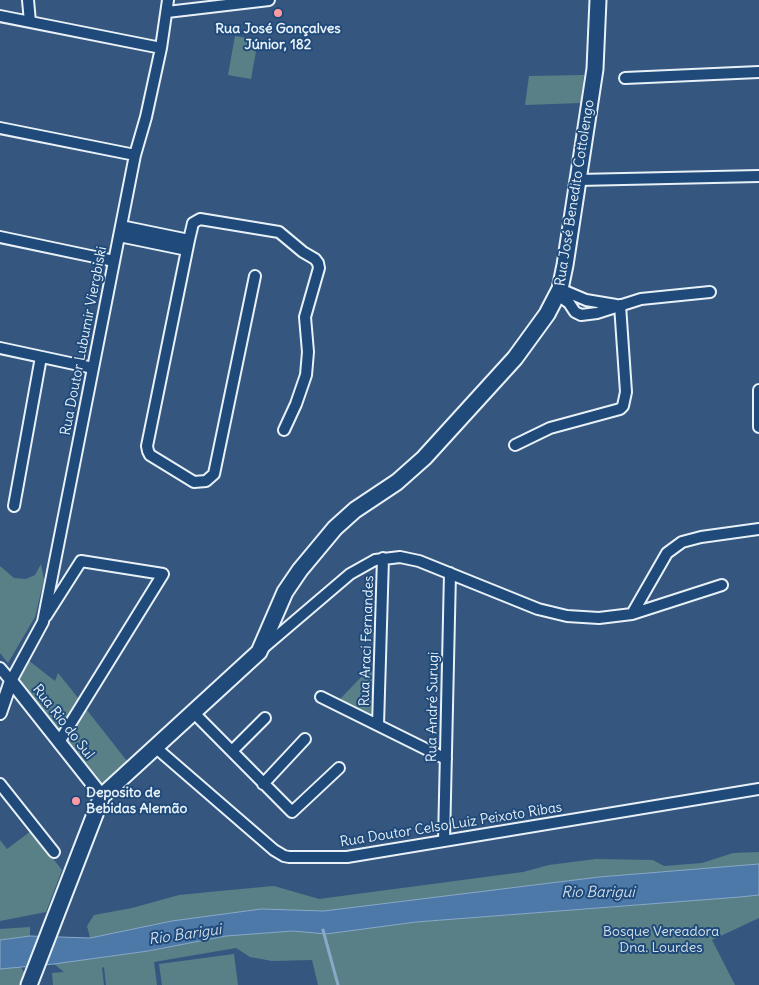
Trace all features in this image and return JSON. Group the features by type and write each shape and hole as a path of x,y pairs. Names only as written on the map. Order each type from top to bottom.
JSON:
{"main road":[{"name":"Rua José Benedito Cottolengo","path":"30,982 102,796 259,652 285,592 300,570 344,519 397,482 424,458 451,430 538,329 559,292 595,70 598,0"}],"street":[{"path":"28,0 30,22"},
{"name":"Rua Doutor Lubumir Viergbiski","path":"12,681 43,622 135,155 152,94 168,0"},
{"path":"167,12 269,0"},
{"path":"0,16 161,48"},
{"path":"625,78 759,72"},
{"path":"0,128 135,155"},
{"path":"578,180 759,176"},
{"path":"255,276 216,469 211,478 206,481 194,482 150,455 147,446 188,245 194,223 200,219 279,232 302,252 315,258 318,262 319,268 305,317 308,352 306,375 284,430"},
{"path":"120,231 188,245"},
{"path":"0,237 114,261"},
{"path":"559,292 575,312 581,315 597,313 642,299 710,292"},
{"path":"559,292 595,303 620,305"},
{"path":"515,445 550,428 620,409 623,406 626,392 620,305"},
{"path":"0,348 93,368"},
{"path":"14,506 41,357"},
{"path":"759,390 759,427"},
{"path":"632,614 667,553 682,542 716,535 734,537 756,529"},
{"path":"259,652 350,574 366,564 383,558 410,558 522,603 567,616 599,618 632,614 722,585"},
{"name":"Rua Araci Fernandes","path":"378,725 383,558"},
{"path":"43,622 81,561 163,574 59,742"},
{"name":"Rua André Surugi","path":"444,841 450,573"},
{"name":"Rua Rio do Sul","path":"0,668 102,796"},
{"path":"0,713 2,699 12,681"},
{"path":"320,697 446,758"},
{"path":"193,712 292,812 339,768"},
{"path":"232,751 265,718"},
{"path":"264,784 304,739"},
{"name":"Rua Doutor Celso Luiz Peixoto Ribas","path":"155,747 274,850 284,856 347,858 759,789"},
{"path":"0,784 54,852"}],"green space":[{"path":"235,36 258,40 251,79 228,75"},
{"path":"584,75 581,103 525,105 529,76"},
{"path":"41,564 44,580 35,617 8,663 0,653 0,566 14,578 26,579 35,575"},
{"path":"28,660 55,681 58,673 79,699 59,730 19,679"},
{"path":"372,666 371,714 340,699"},
{"path":"86,709 127,761 102,784 67,740"},
{"path":"31,831 62,870 46,912 0,921 0,840 7,849"},
{"path":"759,852 759,864 599,877 324,911 261,909 172,921 90,938 87,926 94,915 132,908 179,895 274,886 319,899 523,872 549,865 596,859 653,860 664,866 702,863 733,853"},
{"name":"Bosque Vereadora Dna. Lourdes","path":"759,895 759,918 712,940 735,985 318,985 312,960 272,961 250,957 236,948 154,962 157,985 106,985 104,967 102,968 104,985 53,985 52,973 64,972 54,964 148,951 226,936 293,931 326,934 416,922"},
{"path":"30,927 30,936 0,940 0,929"},
{"path":"234,954 238,985 162,985 159,964"},
{"path":"20,966 26,975 23,985 0,985 0,969"}],"water":[{"name":"Rio Barigui","path":"759,864 759,895 416,922 326,934 293,931 226,936 148,951 54,964 0,969 0,940 30,936 90,938 172,921 261,909 324,911 599,877"}],"waterway":[{"path":"323,930 338,985"}],"place":[{"name":"Rua José Gonçalves Júnior, 182","path":"278,13"},
{"name":"Deposito de Bebidas Alemão","path":"76,801"}]}
